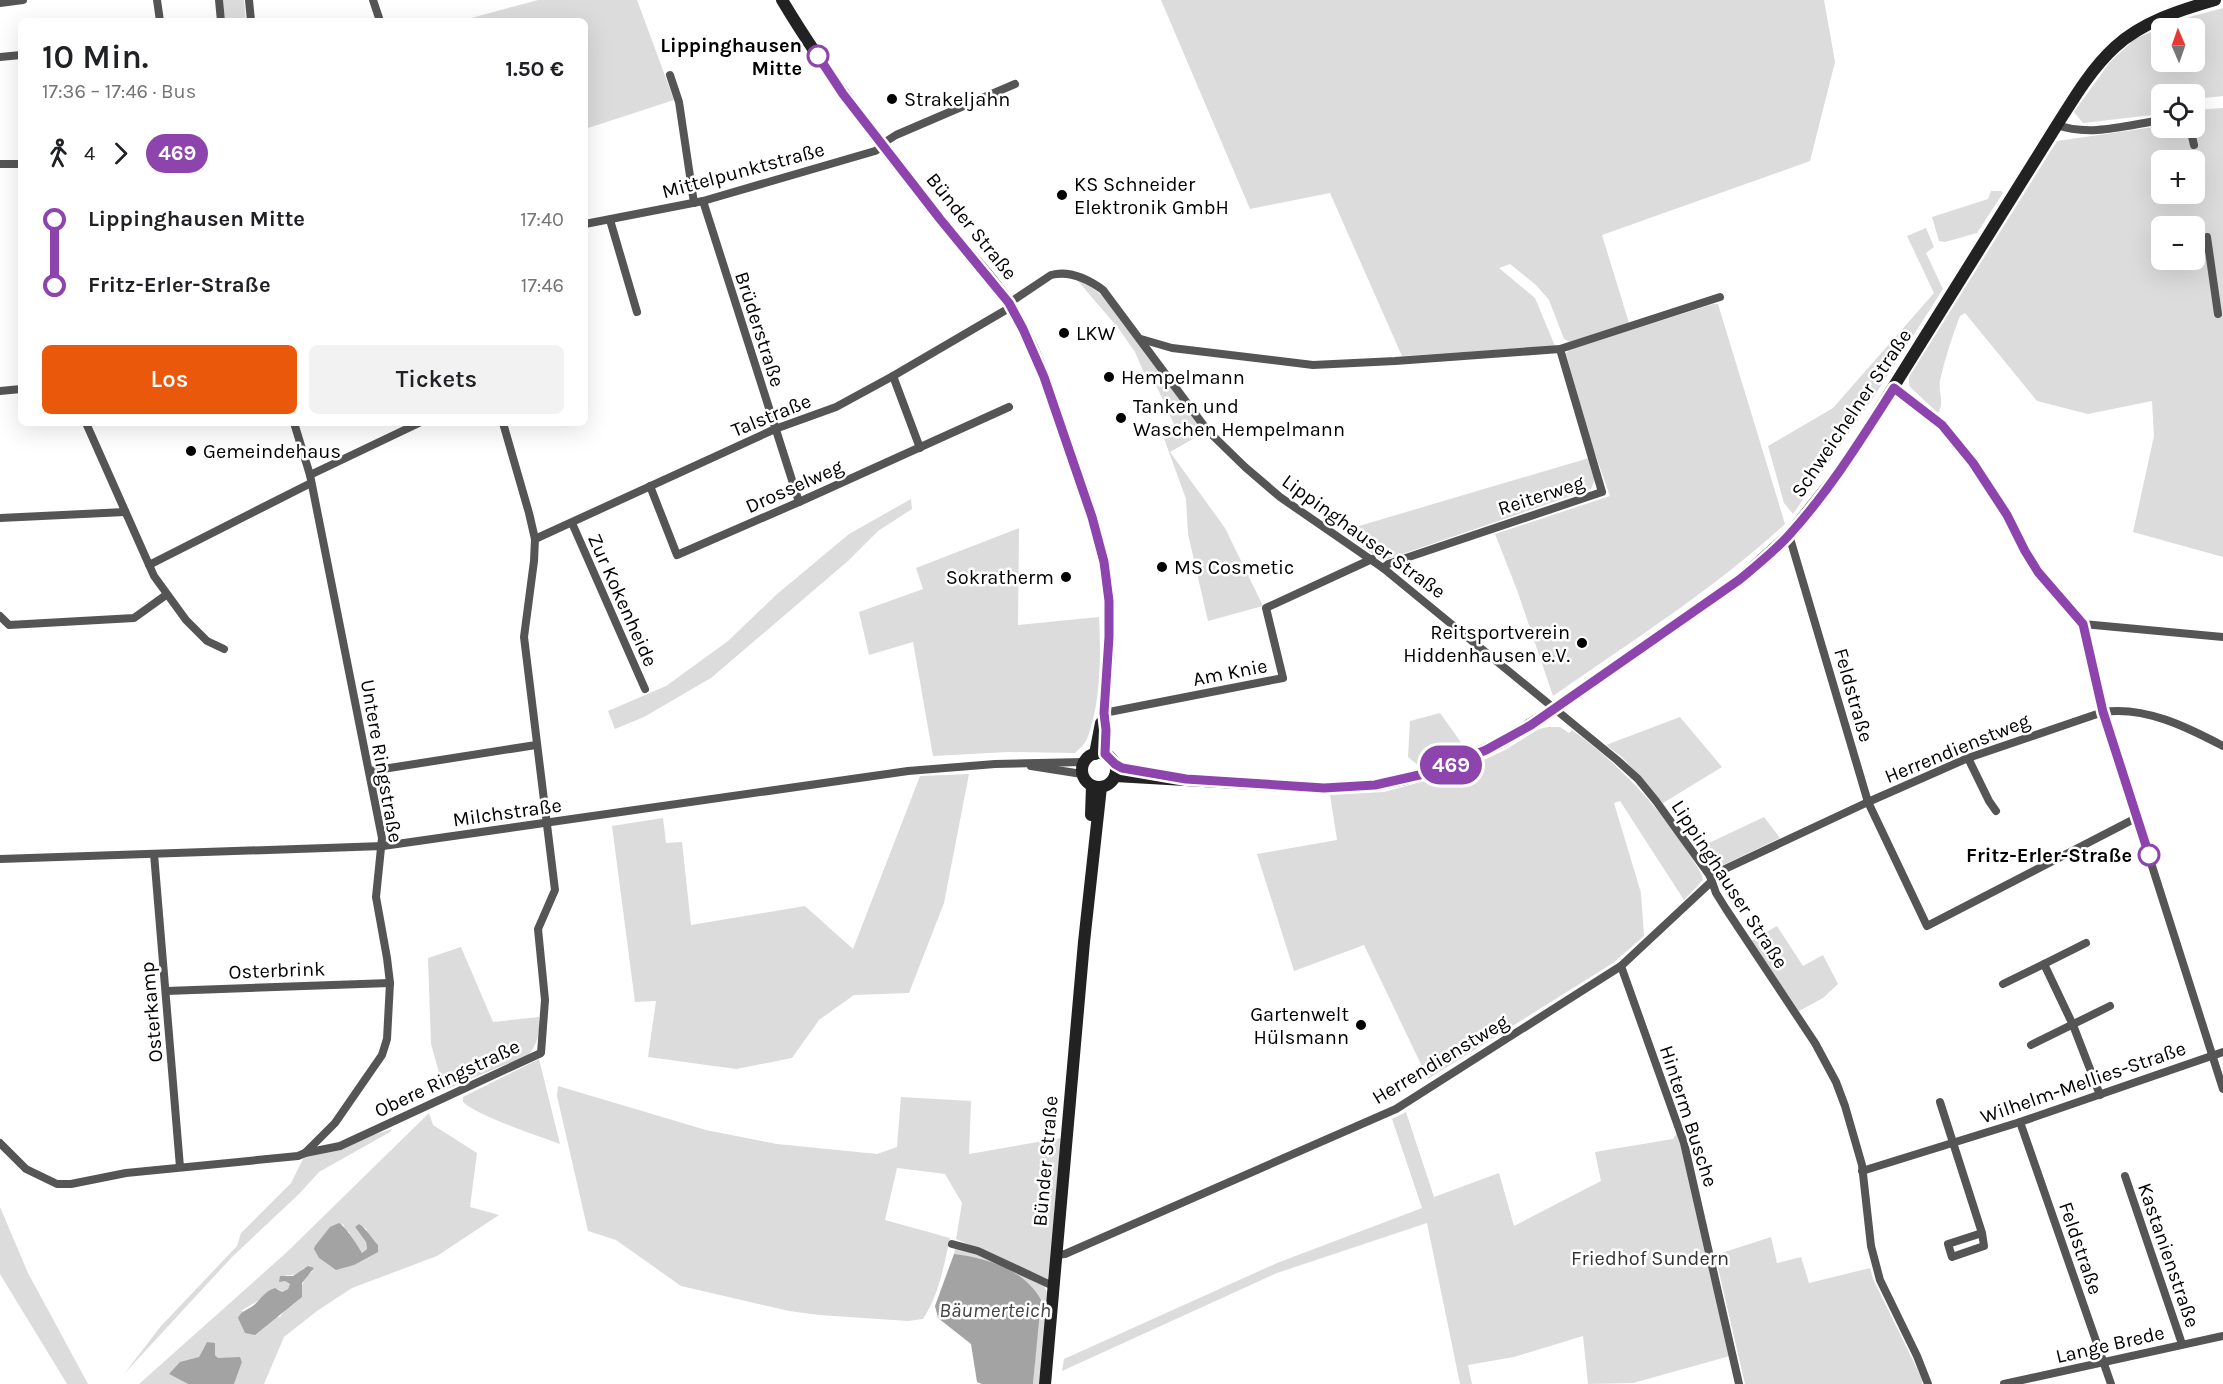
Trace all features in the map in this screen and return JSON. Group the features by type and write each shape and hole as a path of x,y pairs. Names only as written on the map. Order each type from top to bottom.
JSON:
{"main road":[{"name":"Bünder Straße","path":"782,0 843,94 1010,305 1023,329 1047,387 1092,517 1104,562 1109,601 1109,637 1104,713 1106,730 1100,754"},
{"name":"Schweichelner Straße","path":"1115,770 1186,779 1324,788 1375,785 1428,773 1466,759 1504,741 1554,709 1739,580 1789,535 1846,463 2086,80 2116,46 2140,30 2170,15 2215,0"},
{"path":"1100,754 1115,770 1109,783 1097,786 1084,779 1083,768 1100,754"},
{"name":"Bünder Straße","path":"1045,1384 1097,786"}],"street":[{"path":"0,3 23,0"},
{"path":"157,0 160,18"},
{"path":"219,0 221,18"},
{"path":"249,0 251,18"},
{"path":"373,0 379,18"},
{"path":"0,57 18,55"},
{"name":"Brüderstraße","path":"670,75 679,102 698,202 799,502"},
{"name":"Mittelpunktstraße","path":"588,224 698,202 875,151 897,135 1015,84"},
{"path":"2057,125 2086,132 2151,122"},
{"path":"2192,138 2194,145"},
{"path":"0,164 18,165"},
{"path":"610,220 637,312"},
{"path":"2208,237 2218,314"},
{"name":"Lippinghauser Straße","path":"1010,305 1051,275 1070,274 1094,283 1103,290 1207,430 1245,467 1280,497 1372,559 1469,636 1638,779 1711,879 1726,909 1815,1043 1829,1068 1845,1106 1862,1171 1871,1246 1880,1280 1928,1384"},
{"path":"1140,339 1172,348 1313,365 1395,361 1560,349 1720,297"},
{"name":"Talstraße","path":"535,538 775,429 836,407 893,376 1010,305"},
{"path":"1157,362 1162,352 1172,348"},
{"name":"Reiterweg","path":"1383,568 1602,492 1560,349"},
{"path":"893,376 920,448"},
{"path":"1894,388 1942,425 1973,463 2007,515 2038,572 2083,624 2103,712 2223,1089"},
{"path":"0,391 18,390"},
{"name":"Drosselweg","path":"650,486 677,555 1009,407"},
{"path":"87,426 149,565 166,594 186,620 207,641 224,649"},
{"name":"Untere Ringstraße","path":"295,426 310,479 370,771 383,846 376,897 390,983 387,1039 382,1055 335,1123 305,1153"},
{"path":"149,565 413,426"},
{"name":"Obere Ringstraße","path":"305,1153 340,1146 541,1053 545,1000 538,929 555,890 524,637 535,538 530,513 503,426"},
{"path":"0,519 125,512"},
{"name":"Zur Kokenheide","path":"572,523 645,689"},
{"name":"Feldstraße","path":"1789,535 1868,802 1927,926 2138,817"},
{"name":"Am Knie","path":"1104,713 1283,678 1266,608 1372,559"},
{"path":"0,616 9,625 134,618 166,594"},
{"path":"2083,624 2223,637"},
{"name":"Herrendienstweg","path":"1056,1255 1065,1254 1396,1109 1621,966 1711,879 1868,802 1968,758 2103,712 2123,711 2158,717 2223,746"},
{"path":"370,771 536,745"},
{"path":"1968,758 1996,811"},
{"name":"Milchstraße","path":"0,860 383,846 908,771 1052,761 1083,768"},
{"name":"Osterkamp","path":"154,854 180,1167"},
{"path":"2004,984 2086,943"},
{"path":"2044,964 2073,1025 2100,1095"},
{"name":"Hinterm Busche","path":"1621,966 1684,1143 1739,1384"},
{"name":"Osterbrink","path":"166,991 390,983"},
{"path":"2031,1045 2110,1006"},
{"name":"Wilhelm-Mellies-Straße","path":"1862,1171 2020,1122 2223,1052"},
{"path":"1940,1102 1982,1233"},
{"name":"Feldstraße","path":"2020,1122 2111,1384"},
{"path":"0,1143 26,1169 57,1184 70,1184 126,1173 298,1156 305,1153"},
{"name":"Kastanienstraße","path":"2125,1176 2182,1344"},
{"path":"952,1244 978,1251 1053,1286"},
{"name":"Lange Brede","path":"2004,1384 2223,1336"}],"green space":[{"path":"223,0 244,0 246,18 225,18"},
{"path":"538,0 637,0 674,100 588,128 588,18 471,18"},
{"path":"1161,0 1824,0 1835,62 1810,161 1602,235 1629,323 1570,342 1564,339 1549,300 1536,285 1510,264 1499,268 1535,298 1555,346 1402,356 1330,193 1250,209"},
{"path":"2223,8 2223,96 2205,98 2205,84 2151,84 2151,115 2083,123 2074,112 2110,62 2136,38 2151,32 2151,72 2205,72 2205,18 2188,18"},
{"path":"2223,108 2223,557 2133,532 2154,436 2152,401 2088,414 2037,401 1965,313 1960,316 1944,364 1940,380 1941,405 1938,413 1909,386 1909,377 2057,141 2151,127 2151,138 2205,138 2205,109"},
{"path":"1991,191 2003,193 1977,233 1945,242 1939,241 1932,217 1988,199"},
{"path":"1926,228 1934,247 1926,253 1943,289 1875,395 1793,514 1784,503 1768,446 1833,408 1934,293 1907,236"},
{"path":"1078,281 1084,282 1103,296 1205,432 1170,452 1225,528 1263,606 1208,621 1188,534 1186,499 1161,430 1174,424 1156,385 1148,382 1135,352 1119,329"},
{"path":"1718,304 1785,524 1730,571 1553,696 1517,590 1495,534 1610,496 1587,431 1566,353 1569,350"},
{"path":"1589,458 1595,479 1591,489 1382,561 1342,531"},
{"path":"911,499 912,509 878,531 848,561 711,678 644,717 615,729 608,711 666,686 728,641 776,595 849,534"},
{"path":"1019,528 1018,625 1099,617 1100,663 1097,695 1087,739 1075,753 1008,752 933,756 913,642 869,655 859,612 923,589 916,568"},
{"path":"1440,713 1465,748 1418,765 1408,757 1410,721"},
{"path":"1680,717 1722,767 1663,803 1623,758 1606,745"},
{"path":"1560,727 1569,733 1572,730 1628,778 1675,833 1703,880 1684,900 1620,801 1614,803 1641,893 1644,936 1613,963 1428,1079 1364,945 1294,971 1257,854 1337,840 1330,795 1384,792 1458,772 1505,750 1539,729"},
{"path":"969,774 944,903 909,993 854,995 819,1020 792,1058 736,1069 648,1057 656,1001 635,1002 612,826 663,818 666,843 682,842 691,925 805,906 853,949 920,776"},
{"path":"1764,817 1780,838 1719,867 1706,864 1696,849"},
{"path":"1777,926 1803,966 1823,955 1838,984 1823,998 1799,1011 1751,941"},
{"path":"461,947 493,1022 539,1017 539,1033 529,1055 444,1090 431,1044 428,958"},
{"path":"539,1059 560,1144 495,1120 463,1102 463,1097"},
{"path":"558,1086 706,1130 777,1144 877,1154 897,1147 901,1097 971,1101 969,1154 1061,1138 1048,1279 956,1239 962,1203 945,1174 897,1168 885,1220 950,1238 937,1290 923,1319 908,1321 789,1311 681,1286 616,1240 588,1231 557,1096"},
{"name":"Friedhof Sundern","path":"1406,1112 1434,1197 1499,1173 1514,1226 1601,1181 1595,1152 1673,1139 1677,1133 1684,1151 1730,1356 1633,1383 1588,1384 1583,1336 1514,1357 1468,1365 1472,1384 1460,1384 1427,1223 1277,1273 1062,1371 1064,1359 1277,1263 1422,1208 1392,1119"},
{"path":"429,1113 433,1125 477,1153 470,1207 499,1215 437,1256 352,1288 317,1311 284,1337 264,1384 234,1384 242,1362 240,1358 218,1358 215,1355 215,1344 207,1342 199,1357 169,1374 188,1384 139,1384 287,1252","holes":["343,1224 362,1253 367,1249 366,1242 355,1227 366,1228 368,1235 378,1245 369,1255 358,1261 333,1268 319,1258 315,1246","304,1268 313,1271 306,1276 294,1304 287,1307 280,1317 241,1311 278,1289 282,1292 288,1289 290,1284 285,1281 286,1275 296,1274"]},
{"path":"392,1129 319,1172 232,1257 124,1374 161,1326 237,1246 241,1233 291,1183 304,1157"},
{"path":"0,1207 28,1273 88,1384 67,1384 0,1274"},
{"path":"1771,1237 1777,1263 1801,1257 1809,1283 1870,1268 1873,1279 1922,1379 1922,1384 1745,1384 1715,1255"},
{"path":"955,1248 980,1254 1044,1286 1047,1292 1039,1384 1033,1384 1040,1300 954,1254"}],"water":[{"path":"339,1223 362,1253 367,1249 366,1242 355,1227 359,1224 362,1226 378,1245 378,1252 354,1265 336,1270 319,1258 314,1249 315,1246 330,1227"},
{"name":"Bäumerteich","path":"954,1254 1003,1267 1025,1280 1041,1300 1033,1384 982,1384 977,1382 971,1344 938,1318 935,1306"},
{"path":"308,1266 314,1268 302,1283 302,1297 255,1335 245,1333 238,1318 241,1313 271,1290 275,1288 282,1292 288,1289 290,1284 285,1281 279,1282 280,1276 293,1276"},
{"path":"207,1342 215,1343 215,1355 218,1358 240,1357 242,1362 234,1384 188,1384 169,1374 180,1362 199,1357"}],"bus line":[{"name":"469","path":"818,56 843,94 959,243 1009,303 1044,377 1092,517 1104,562 1109,601 1104,713 1105,754 1115,764 1122,768 1186,779 1306,788 1350,788 1428,773 1486,750 1543,717 1739,580 1766,557 1789,535 1821,497 1846,463 1894,388 1942,425 1973,463 2007,515 2038,572 2083,624 2103,712 2149,855"}],"place":[{"name":"Lippinghausen Mitte","path":"818,56"},
{"name":"Strakeljahn","path":"892,99"},
{"name":"KS Schneider Elektronik GmbH","path":"1062,195"},
{"name":"LKW","path":"1064,333"},
{"name":"Hempelmann","path":"1109,377"},
{"name":"Tanken und Waschen Hempelmann","path":"1121,418"},
{"name":"Gemeindehaus","path":"191,451"},
{"name":"MS Cosmetic","path":"1162,567"},
{"name":"Sokratherm","path":"1066,577"},
{"name":"Reitsportverein Hiddenhausen e.V.","path":"1582,643"},
{"name":"Fritz-Erler-Straße","path":"2149,855"},
{"name":"Gartenwelt Hülsmann","path":"1361,1025"}]}
